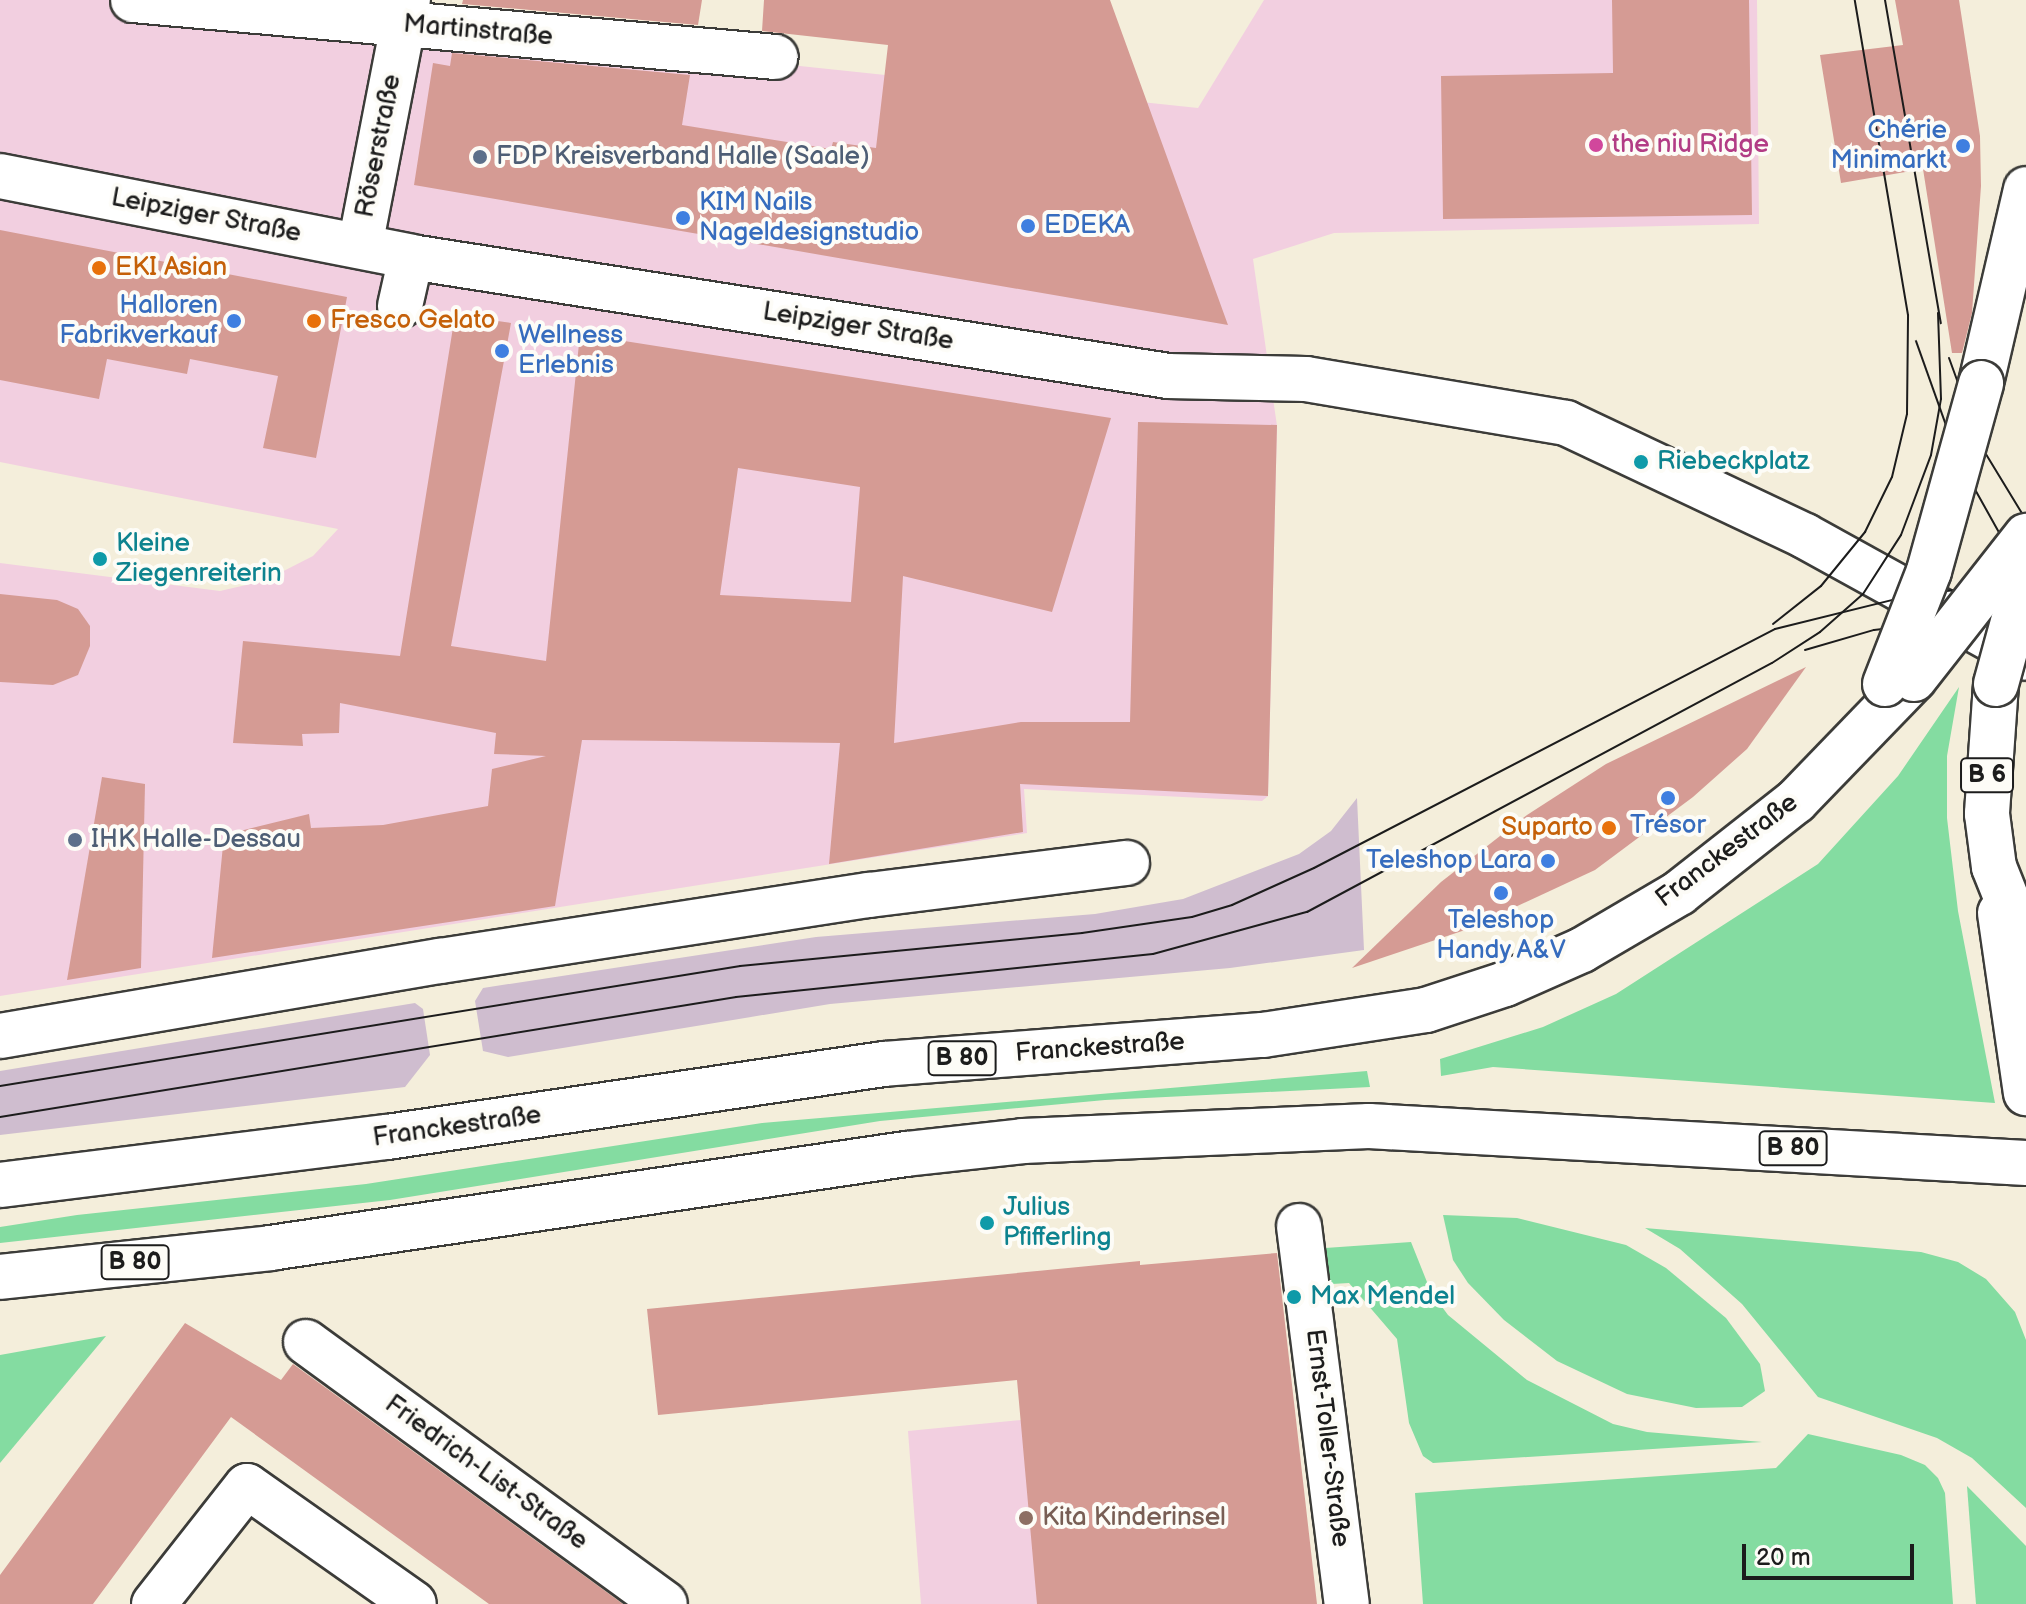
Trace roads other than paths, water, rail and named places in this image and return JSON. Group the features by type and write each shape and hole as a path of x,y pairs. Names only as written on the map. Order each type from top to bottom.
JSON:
{"main road":[{"name":"Martinstraße","path":"133,0 406,12 775,57"},
{"name":"Röserstraße","path":"360,246 406,12"},
{"name":"Leipziger Straße","path":"0,176 411,257 1168,376 1306,379 1566,423 1805,536 2011,671"},
{"name":"B 80","path":"1899,682 1981,383 2026,189"},
{"path":"400,306 411,257"},
{"name":"Franckestraße","path":"0,1185 387,1137 884,1064 1263,1035 1426,1010 1505,984 1582,950 1679,893 1785,810 1849,747 1899,682 2026,536"},
{"name":"B 6","path":"2026,574 2012,608 2011,671 1987,760 1994,867 2026,1093"},
{"path":"0,1036 471,956 869,895 1127,863"},
{"path":"1994,867 2026,947"},
{"name":"B 80","path":"0,1277 270,1248 890,1156 1023,1141 1369,1126 2026,1163"},
{"name":"Ernst-Toller-Straße","path":"1299,1226 1347,1604"},
{"name":"Friedrich-List-Straße","path":"306,1342 665,1604"},
{"path":"154,1604 247,1486 414,1604"}],"tram line":[{"path":"1773,624 1821,586 1865,532 1892,477 1907,414 1908,315 1855,0"},
{"path":"1885,0 1941,323"},
{"path":"0,1117 736,997 1153,954 1307,912 1772,663 1820,632 1863,594 1901,535 1931,455 1941,399 1938,313"},
{"path":"1916,341 1958,459 2010,552 2026,569"},
{"path":"1949,358 1981,446 2026,520"},
{"path":"0,1086 740,966 1082,933 1192,917 1232,905 1314,868 1775,629 1912,595 1989,586 2026,589"},
{"path":"1805,650 1874,630 1984,617 2026,620"}],"place":[{"name":"the niu Ridge","path":"1596,145"},
{"name":"Chérie Minimarkt","path":"1963,146"},
{"name":"FDP Kreisverband Halle (Saale)","path":"480,157"},
{"name":"KIM Nails Nageldesignstudio","path":"683,218"},
{"name":"EDEKA","path":"1028,226"},
{"name":"EKI Asian","path":"99,268"},
{"name":"Halloren Fabrikverkauf","path":"234,321"},
{"name":"Fresco Gelato","path":"314,321"},
{"name":"Wellness Erlebnis","path":"502,351"},
{"name":"Riebeckplatz","path":"1641,462"},
{"name":"Kleine Ziegenreiterin","path":"100,559"},
{"name":"Trésor","path":"1668,798"},
{"name":"Suparto","path":"1609,828"},
{"name":"IHK Halle-Dessau","path":"75,840"},
{"name":"Teleshop Lara","path":"1548,861"},
{"name":"Teleshop Handy A&V","path":"1501,893"},
{"name":"Julius Pfifferling","path":"987,1223"},
{"name":"Max Mendel","path":"1294,1297"},
{"name":"Kita Kinderinsel","path":"1026,1518"}]}
